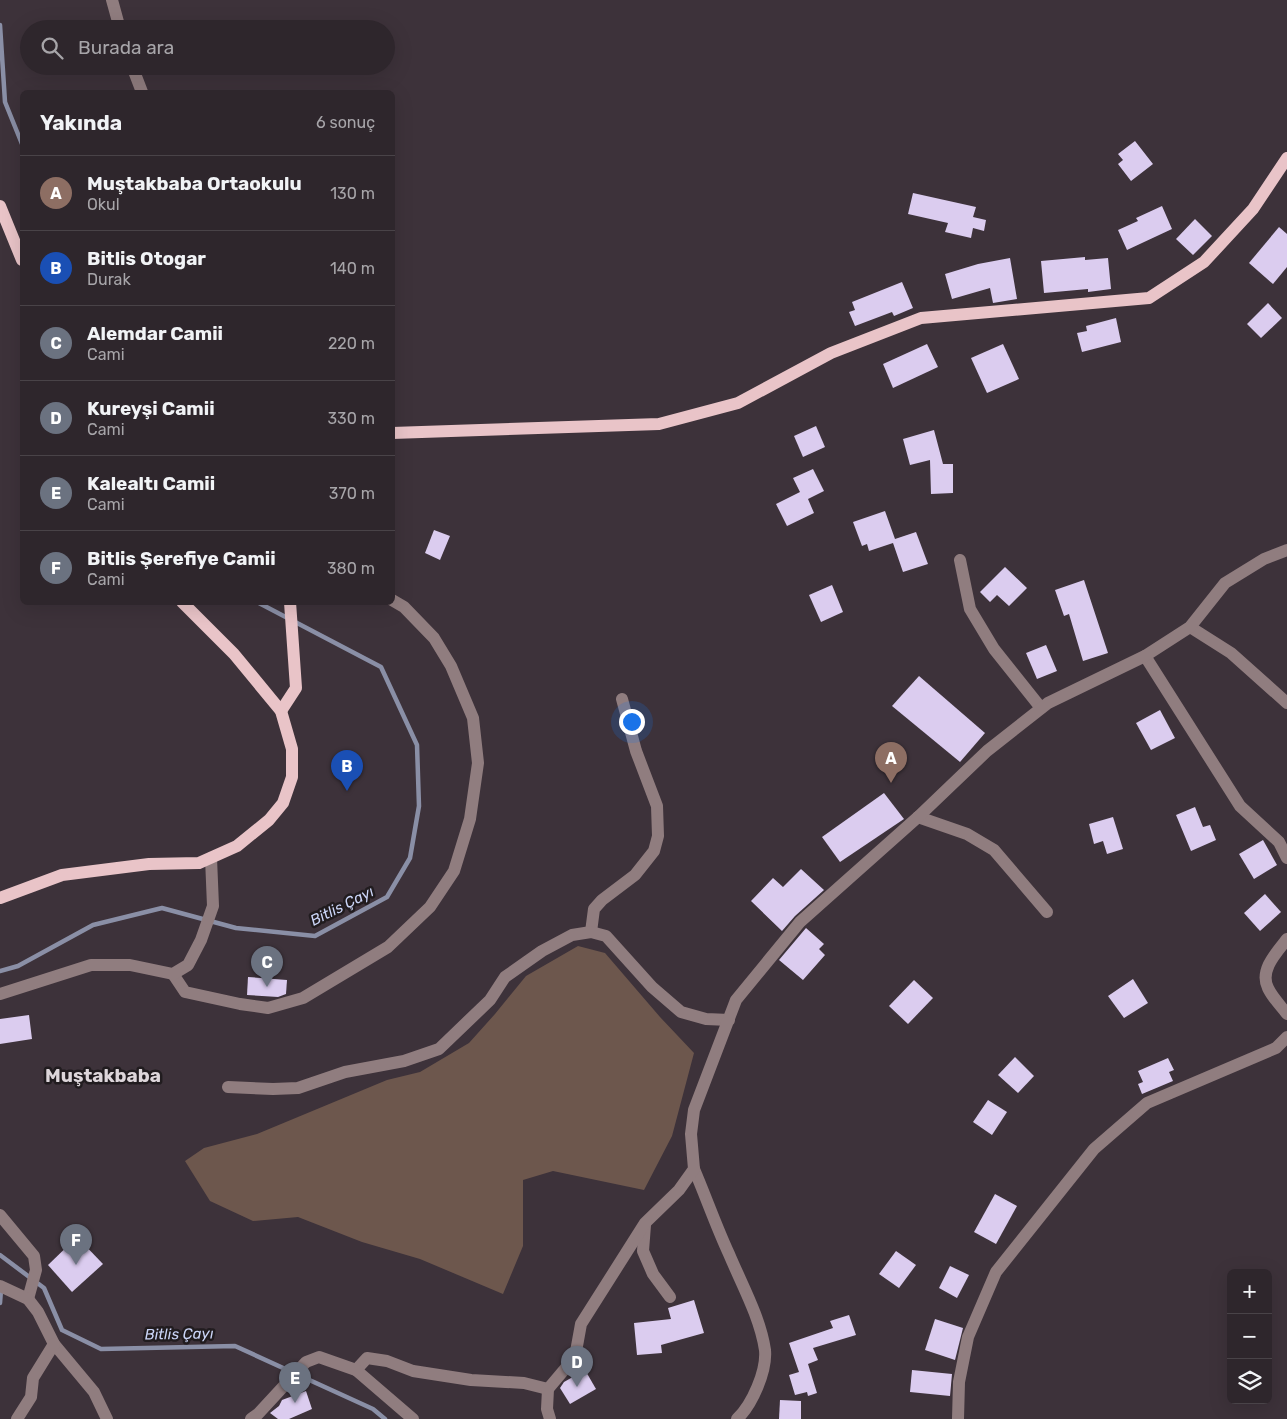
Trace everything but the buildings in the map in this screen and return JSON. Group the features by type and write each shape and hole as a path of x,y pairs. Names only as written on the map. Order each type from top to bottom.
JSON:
{"main road":[{"path":"395,433 659,424 738,403 831,353 920,318 1149,298 1204,262 1253,209 1287,158"},
{"path":"0,206 20,255"},
{"path":"0,898 62,875 149,864 199,863 237,846 269,820 283,803 292,777 292,749 281,711 234,654 185,605"},
{"path":"281,711 296,688 290,605"}],"street":[{"path":"112,0 118,20"},
{"path":"135,75 141,90"},
{"path":"737,1419 745,1412 764,1372 765,1351 756,1316 694,1169 691,1134 694,1110 736,1000 800,922 918,817 987,751 1048,703 1145,656 1190,627 1224,583 1264,559 1287,550"},
{"path":"960,560 970,609 994,649 1042,708"},
{"path":"173,974 185,992 240,1004 268,1008 303,998 388,947 430,907 454,871 470,819 478,763 473,718 451,666 434,638 404,607 395,602"},
{"path":"1190,627 1232,654 1287,703"},
{"path":"1145,656 1240,806 1279,842 1287,858"},
{"path":"591,932 594,909 602,900 635,875 654,851 658,836 657,806 636,751 622,698"},
{"path":"918,817 967,834 994,850 1047,912"},
{"path":"0,994 91,966 130,965 173,974 188,965 201,940 214,906 211,858"},
{"path":"228,1087 298,1088 345,1072 404,1061 439,1049 490,1000 505,977 542,950 572,935 591,932 606,936 652,987 681,1012 706,1019 729,1020"},
{"path":"1287,939 1266,972 1267,987 1287,1014"},
{"path":"958,1419 959,1382 968,1337 996,1272 1094,1149 1147,1103 1276,1048 1287,1036"},
{"path":"550,1419 547,1410 548,1389 575,1357 581,1324 645,1223 679,1190 694,1169"},
{"path":"0,1214 34,1256 36,1270 28,1295"},
{"path":"645,1223 643,1251 653,1274 670,1297"},
{"path":"5,1289 28,1295 54,1344 94,1392 107,1419"},
{"path":"17,1419 31,1397 33,1378 54,1344"},
{"path":"251,1419 258,1414 306,1362 319,1357 356,1370 413,1419"},
{"path":"356,1370 367,1358 387,1360 413,1371 472,1380 524,1383 548,1389"}],"shaded area":[{"path":"578,946 605,953 694,1053 672,1136 644,1190 553,1171 523,1180 523,1246 503,1294 420,1259 362,1242 298,1217 253,1221 210,1201 185,1161 204,1148 257,1134 387,1080 420,1072 469,1043 526,976"}],"waterway":[{"name":"Bitlis Çayı","path":"0,25 5,102 20,139"},
{"name":"Bitlis Çayı","path":"0,971 18,966 93,925 162,908 236,928 315,936 387,897 410,858 419,806 417,745 381,667 263,605"},
{"name":"Bitlis Çayı","path":"0,1255 44,1288 62,1330 101,1349 235,1346 373,1409 385,1419"},
{"path":"0,1303 1,1290"}],"place":[{"name":"Muştakbaba Ortaokulu","path":"891,783"},
{"name":"Bitlis Otogar","path":"347,791"},
{"name":"Alemdar Camii","path":"267,987"},
{"name":"Bitlis Şerefiye Camii","path":"76,1265"},
{"name":"Kureyşi Camii","path":"577,1387"},
{"name":"Kalealtı Camii","path":"295,1403"}],"district":[{"name":"Muştakbaba","path":"103,1075"}]}
